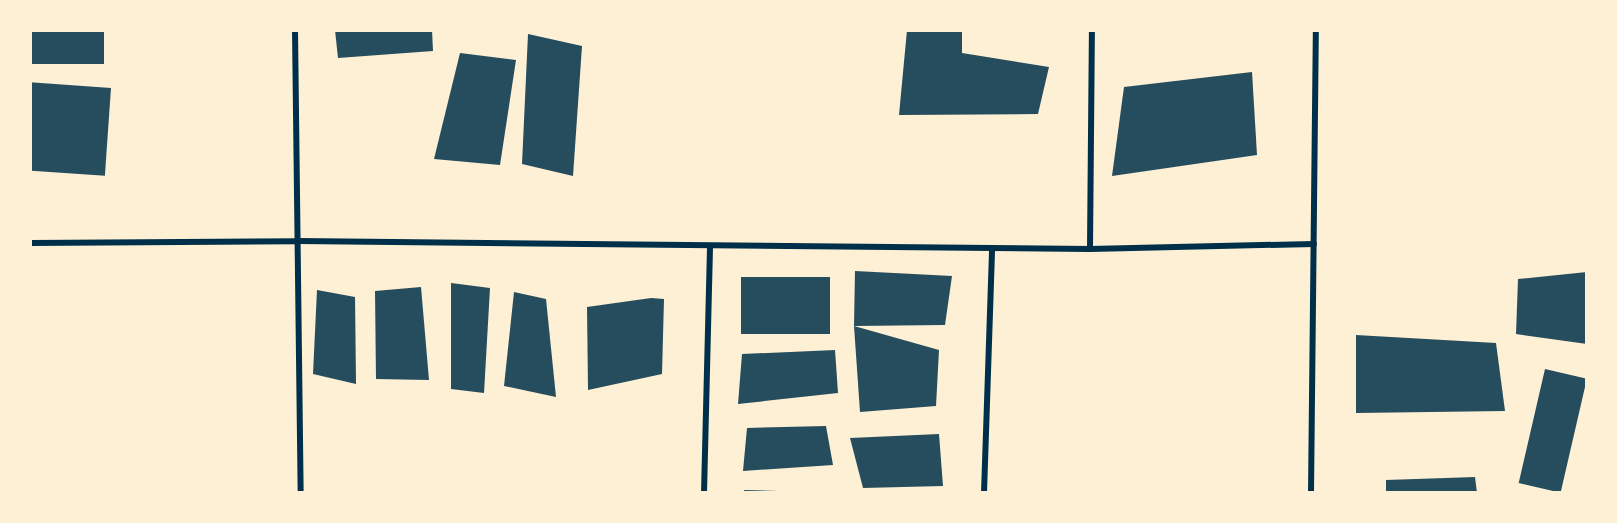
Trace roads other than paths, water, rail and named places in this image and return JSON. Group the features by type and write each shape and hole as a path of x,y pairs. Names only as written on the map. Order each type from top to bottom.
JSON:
{"street":[{"path":"295,30 301,493"},
{"path":"1090,249 1092,30"},
{"path":"1311,493 1316,30"},
{"path":"30,243 298,241 1090,249 1314,244"},
{"path":"704,493 710,246"},
{"path":"984,493 992,248"}]}
